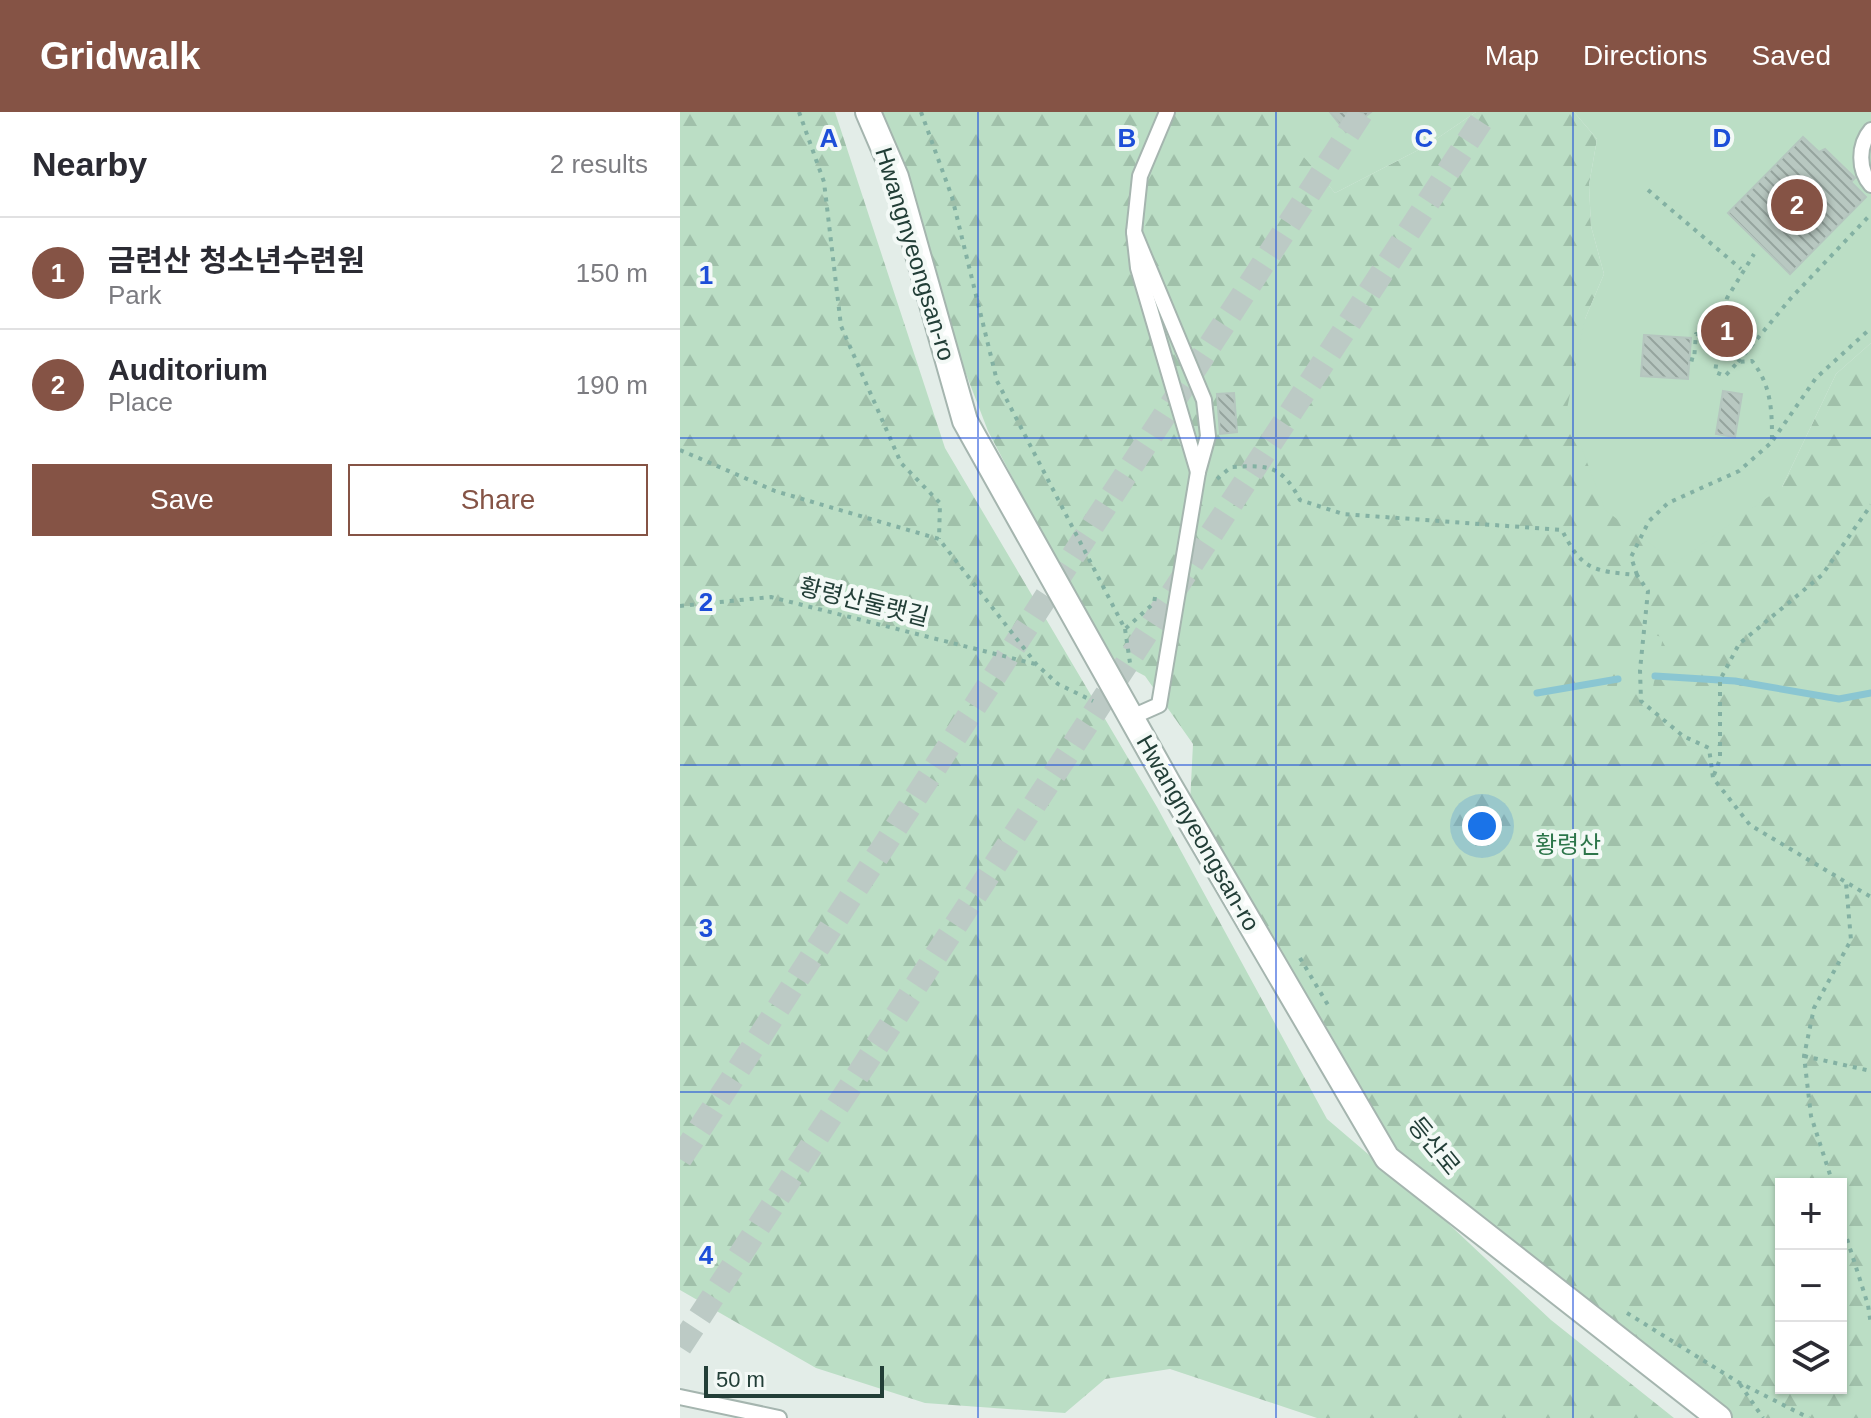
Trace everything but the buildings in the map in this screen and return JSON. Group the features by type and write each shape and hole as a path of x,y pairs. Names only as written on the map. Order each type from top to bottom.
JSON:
{"street":[{"name":"Hwangnyeongsan-ro","path":"868,112 896,177 965,421 1387,1158 1719,1418"}],"lane":[{"path":"1167,112 1140,176 1134,232 1138,268 1182,413 1185,439 1197,476"},
{"path":"1871,130 1863,140 1861,156 1865,178 1871,185"},
{"path":"1132,717 1159,705 1197,476 1208,436 1204,400 1134,232"},
{"path":"680,1397 779,1418"}],"path":[{"path":"799,112 824,182 841,326 901,463 940,503 939,539"},
{"path":"921,112 952,197 997,381 1125,629 1154,603 1157,588"},
{"path":"1648,190 1741,269"},
{"path":"1754,254 1741,269 1727,298 1715,372 1725,376 1791,298 1871,214"},
{"path":"1871,328 1816,378 1772,442 1739,471 1668,503 1649,521 1631,557 1637,575 1648,591 1640,670 1641,701 1683,736 1709,748 1713,778 1750,825 1871,897"},
{"path":"1690,359 1694,360 1696,334 1719,337"},
{"path":"1738,362 1752,361 1769,389 1772,442"},
{"path":"680,450 775,491 939,539 1037,665 1079,697 1105,701 1118,692"},
{"path":"1197,476 1213,483 1231,467 1272,467 1290,480 1300,500 1343,514 1562,530 1575,556 1596,571 1637,575"},
{"path":"1713,778 1720,759 1720,680 1739,644 1822,575 1871,505"},
{"name":"황령산둘랫길","path":"680,606 771,597 1037,665"},
{"path":"1831,1178 1811,1116 1804,1056 1814,1008 1851,940 1846,883"},
{"path":"1297,953 1322,991 1332,1016"},
{"path":"1804,1056 1871,1071"},
{"path":"1847,1239 1868,1305 1871,1325"},
{"path":"1616,1307 1738,1382 1809,1418"},
{"path":"1738,1382 1763,1418"}],"green space":[{"path":"680,112 835,112 945,448 1157,807 1327,1119 1436,1212 1551,1320 1674,1418 1317,1418 1170,1369 1105,1379 1065,1413 925,1403 816,1368 680,1290"},
{"name":"황령산","path":"880,112 1276,112 1278,126 1335,193 1426,146 1476,112 1574,112 1597,139 1589,185 1591,226 1604,274 1585,319 1782,487 1836,374 1871,343 1871,1418 1731,1418 1398,1153 1330,1033 1190,803 1193,744 1145,676 1115,660 1078,603 988,431 948,327"},
{"path":"1276,112 1476,112 1426,146 1335,193 1277,126"},
{"path":"1574,112 1871,112 1871,343 1836,374 1782,487 1676,563 1605,510 1567,409 1585,319 1604,274 1591,226 1589,185 1597,139"},
{"path":"1628,630 1663,637 1651,697 1616,690"}],"waterway":[{"path":"1655,676 1735,681 1839,699 1871,693"},
{"path":"1537,693 1618,679"}],"tunnel":[{"path":"680,1159 1362,112"},
{"path":"680,1347 1487,112"}],"place":[{"name":"Auditorium","path":"1797,205"},
{"name":"금련산 청소년수련원","path":"1727,331"}]}
